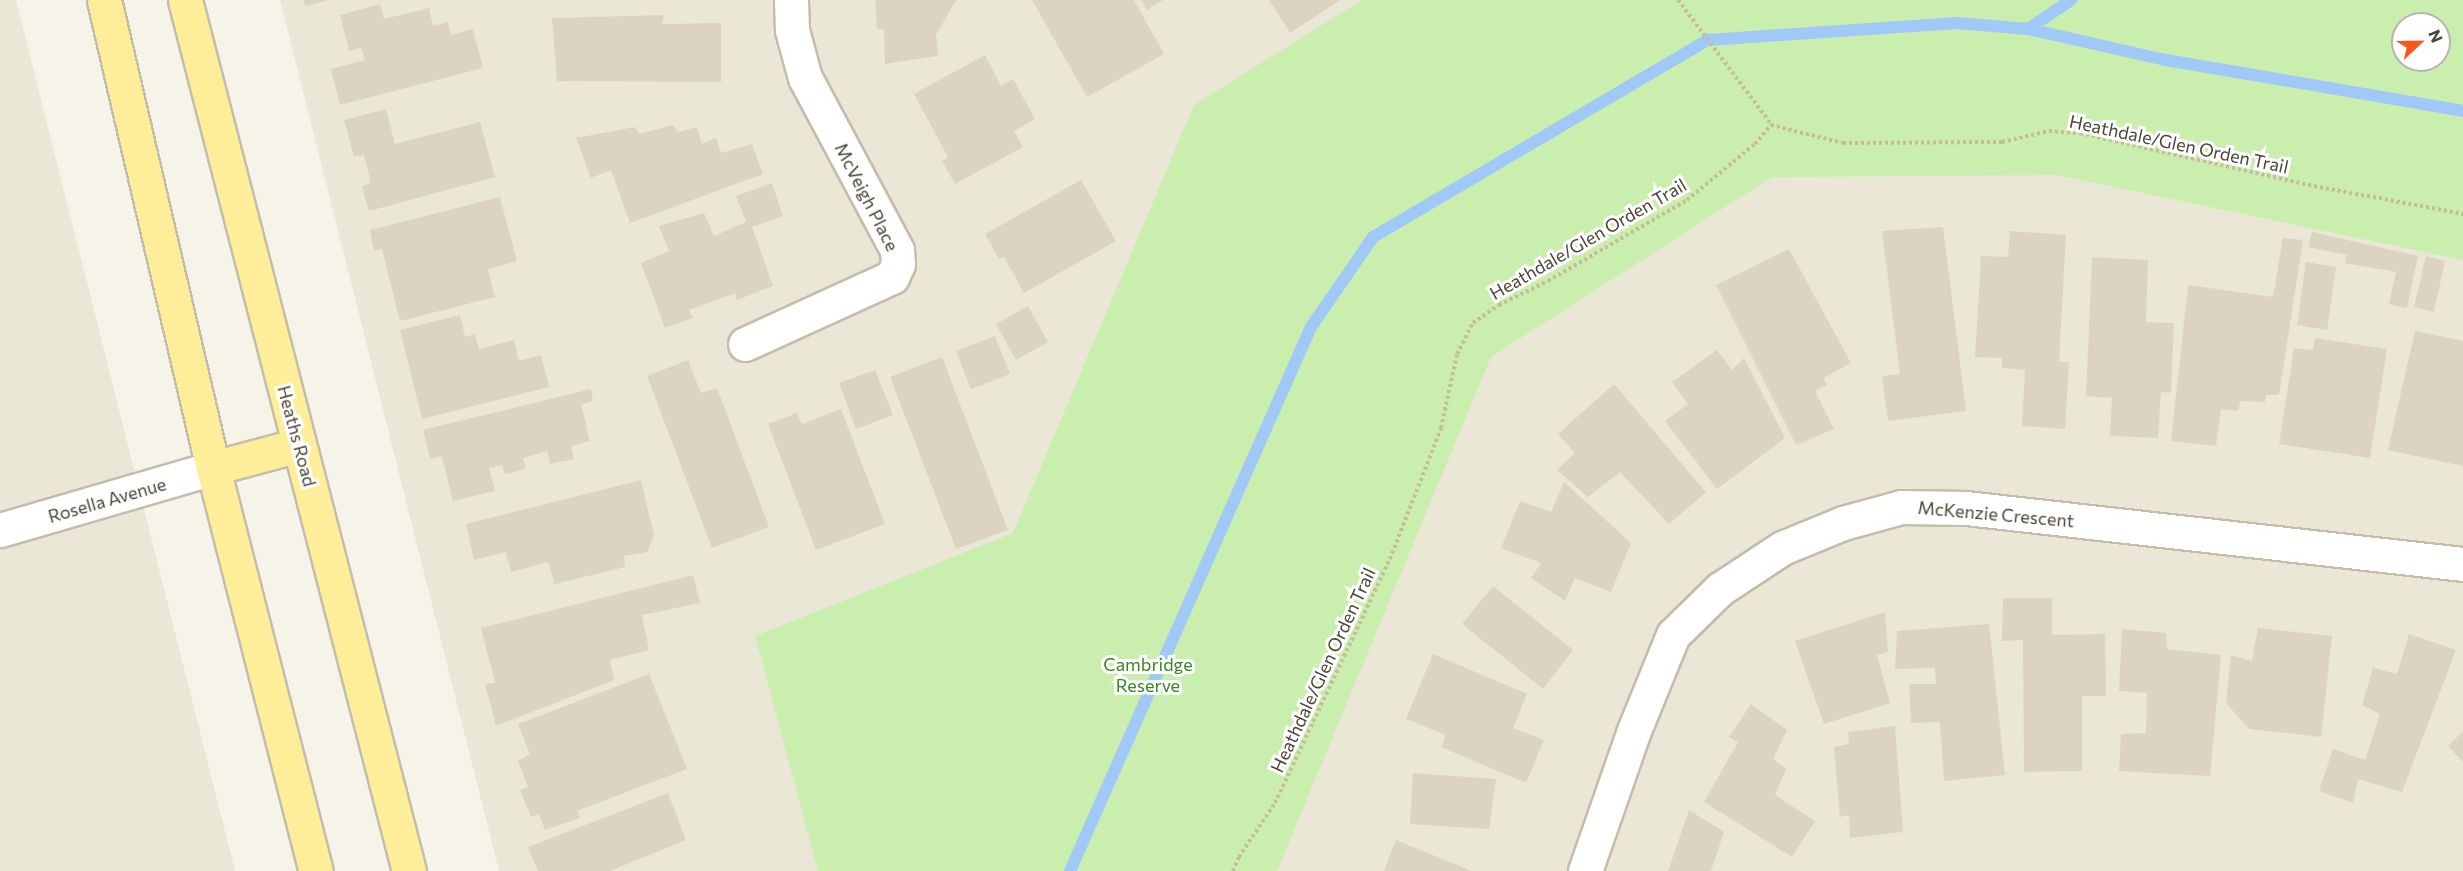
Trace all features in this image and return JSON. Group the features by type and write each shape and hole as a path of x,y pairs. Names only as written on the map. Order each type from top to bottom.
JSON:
{"main road":[{"path":"104,0 213,468 316,871"},
{"name":"Heaths Road","path":"185,0 409,871"},
{"path":"213,468 299,445"}],"street":[{"name":"McVeigh Place","path":"745,344 892,277 898,264 897,250 805,78 792,30 790,0"},
{"name":"Rosella Avenue","path":"0,530 213,468"},
{"name":"McKenzie Crescent","path":"1585,871 1633,733 1673,635 1720,589 1782,548 1843,523 1901,507 1966,508 2463,564"}],"path":[{"path":"1678,0 1771,125"},
{"name":"Heathdale/Glen Orden Trail","path":"1233,871 1239,857 1275,803 1390,559 1441,428 1458,354 1473,323 1499,305 1548,281 1687,200 1755,144 1771,125 1842,143 2002,142 2049,131 2080,134 2314,186 2463,214"}],"shaded area":[{"path":"0,0 16,0 235,871 0,871"},
{"path":"280,0 2463,0 2463,871 499,871"}],"green space":[{"name":"Cambridge Reserve","path":"1362,0 2463,0 2463,260 2057,175 1772,177 1491,357 1277,871 818,871 755,636 1013,533 1194,105"}],"building":[{"path":"304,0 326,0 326,1 305,6"},
{"path":"875,0 956,0 936,35 938,56 885,64 884,29 877,29"},
{"path":"1032,0 1134,0 1164,54 1087,97"},
{"path":"1141,0 1163,0 1147,10"},
{"path":"1269,0 1340,0 1290,33"},
{"path":"380,4 384,19 429,8 433,26 448,22 451,35 473,29 483,68 340,105 331,69 365,60 361,48 349,51 340,15"},
{"path":"664,15 662,24 721,23 721,82 557,81 552,18"},
{"path":"985,55 1001,86 1013,79 1035,119 1014,131 1023,147 955,184 942,161 948,157 914,94"},
{"path":"386,109 395,144 480,122 495,177 369,211 362,186 371,183 364,155 354,157 344,120"},
{"path":"673,125 678,132 697,127 702,144 716,138 721,153 752,144 763,174 630,223 611,170 591,178 576,138 635,127 639,134"},
{"path":"1081,180 1116,241 1024,293 1004,257 999,259 985,234"},
{"path":"772,183 783,216 752,227 773,286 737,300 735,293 689,310 693,318 665,328 641,263 669,251 659,226 704,213 714,236 746,222 736,196"},
{"path":"500,197 517,261 488,269 495,297 400,321 382,249 374,251 370,230"},
{"path":"1943,227 1966,411 1888,421 1882,376 1900,374 1882,231"},
{"path":"2010,231 2066,235 2059,362 2069,362 2065,429 2022,426 2025,370 2002,368 2002,358 1975,357 1981,256 2008,257"},
{"path":"2312,232 2418,256 2407,308 2389,304 2396,272 2345,263 2347,255 2308,247"},
{"path":"2283,238 2303,240 2279,395 2266,395 2265,402 2241,401 2238,411 2221,409 2216,446 2171,441 2188,285 2273,297"},
{"path":"1789,249 1851,363 1823,378 1827,385 1815,391 1834,429 1796,445 1716,285"},
{"path":"2426,256 2445,261 2434,312 2414,307"},
{"path":"2092,257 2148,260 2146,322 2174,323 2171,393 2161,392 2158,438 2110,436 2112,398 2086,396"},
{"path":"2306,262 2336,267 2327,330 2297,325"},
{"path":"1028,306 1048,342 1016,360 996,324"},
{"path":"460,315 465,337 475,334 479,349 514,340 519,361 541,355 549,387 422,419 400,330"},
{"path":"2415,331 2463,341 2463,466 2388,450"},
{"path":"995,336 1010,374 971,389 956,351"},
{"path":"2315,338 2387,349 2370,458 2279,444 2294,348 2313,350"},
{"path":"1717,350 1732,370 1744,358 1785,438 1717,489 1665,421 1688,404 1672,382"},
{"path":"942,357 1008,530 956,549 890,377"},
{"path":"688,360 701,393 717,388 769,527 712,548 647,376"},
{"path":"875,370 893,415 856,429 839,383"},
{"path":"1614,384 1706,492 1669,524 1620,472 1588,497 1557,470 1575,453 1558,434"},
{"path":"591,389 593,401 581,404 590,441 571,446 574,459 550,464 547,451 523,458 526,469 505,474 502,465 489,468 495,491 453,501 442,456 430,459 423,430"},
{"path":"841,409 885,524 816,550 768,424 797,413 802,424"},
{"path":"641,480 654,536 647,552 624,556 625,567 555,584 548,562 511,572 506,552 474,560 466,524"},
{"path":"1564,482 1631,543 1611,592 1575,578 1565,601 1531,578 1541,563 1501,548 1520,501 1551,512"},
{"path":"693,575 700,603 642,615 649,650 610,660 614,680 496,726 485,684 495,683 481,628"},
{"path":"1493,586 1573,650 1543,689 1462,624"},
{"path":"2003,598 2052,598 2052,635 2105,634 2106,696 2082,696 2082,771 2024,772 2023,640 2002,641"},
{"path":"1885,612 1888,652 1877,655 1890,703 1824,724 1795,641"},
{"path":"1989,624 2005,775 1944,781 1940,722 1911,723 1909,684 1936,684 1935,668 1895,669 1897,631"},
{"path":"2258,628 2332,636 2321,737 2249,729 2226,703 2231,655 2252,661"},
{"path":"2122,629 2166,633 2167,649 2221,655 2210,776 2119,771 2121,734 2146,733 2147,693 2119,691"},
{"path":"2409,634 2456,650 2402,792 2358,779 2353,803 2319,791 2333,749 2365,760 2380,714 2362,705 2373,668 2397,674"},
{"path":"1433,654 1527,694 1513,728 1544,740 1526,783 1441,747 1446,735 1406,719"},
{"path":"649,674 687,769 577,811 580,818 545,830 539,814 531,817 520,790 528,787 518,761 530,754 518,724"},
{"path":"1751,704 1787,730 1773,759 1786,769 1775,795 1815,821 1792,857 1704,802 1738,742 1729,737"},
{"path":"1895,726 1903,832 1850,838 1849,815 1840,817 1834,747 1849,744 1848,732"},
{"path":"2463,731 2463,762 2448,746"},
{"path":"1413,773 1496,779 1489,829 1410,824"},
{"path":"668,793 686,840 610,871 538,871 528,847"},
{"path":"1689,810 1724,832 1711,871 1668,871"},
{"path":"1396,840 1472,871 1384,871"}],"waterway":[{"path":"2028,29 2071,0"},
{"path":"1070,871 1311,327 1373,237 1708,40 1957,23 2028,29 2166,60 2463,111"}]}
